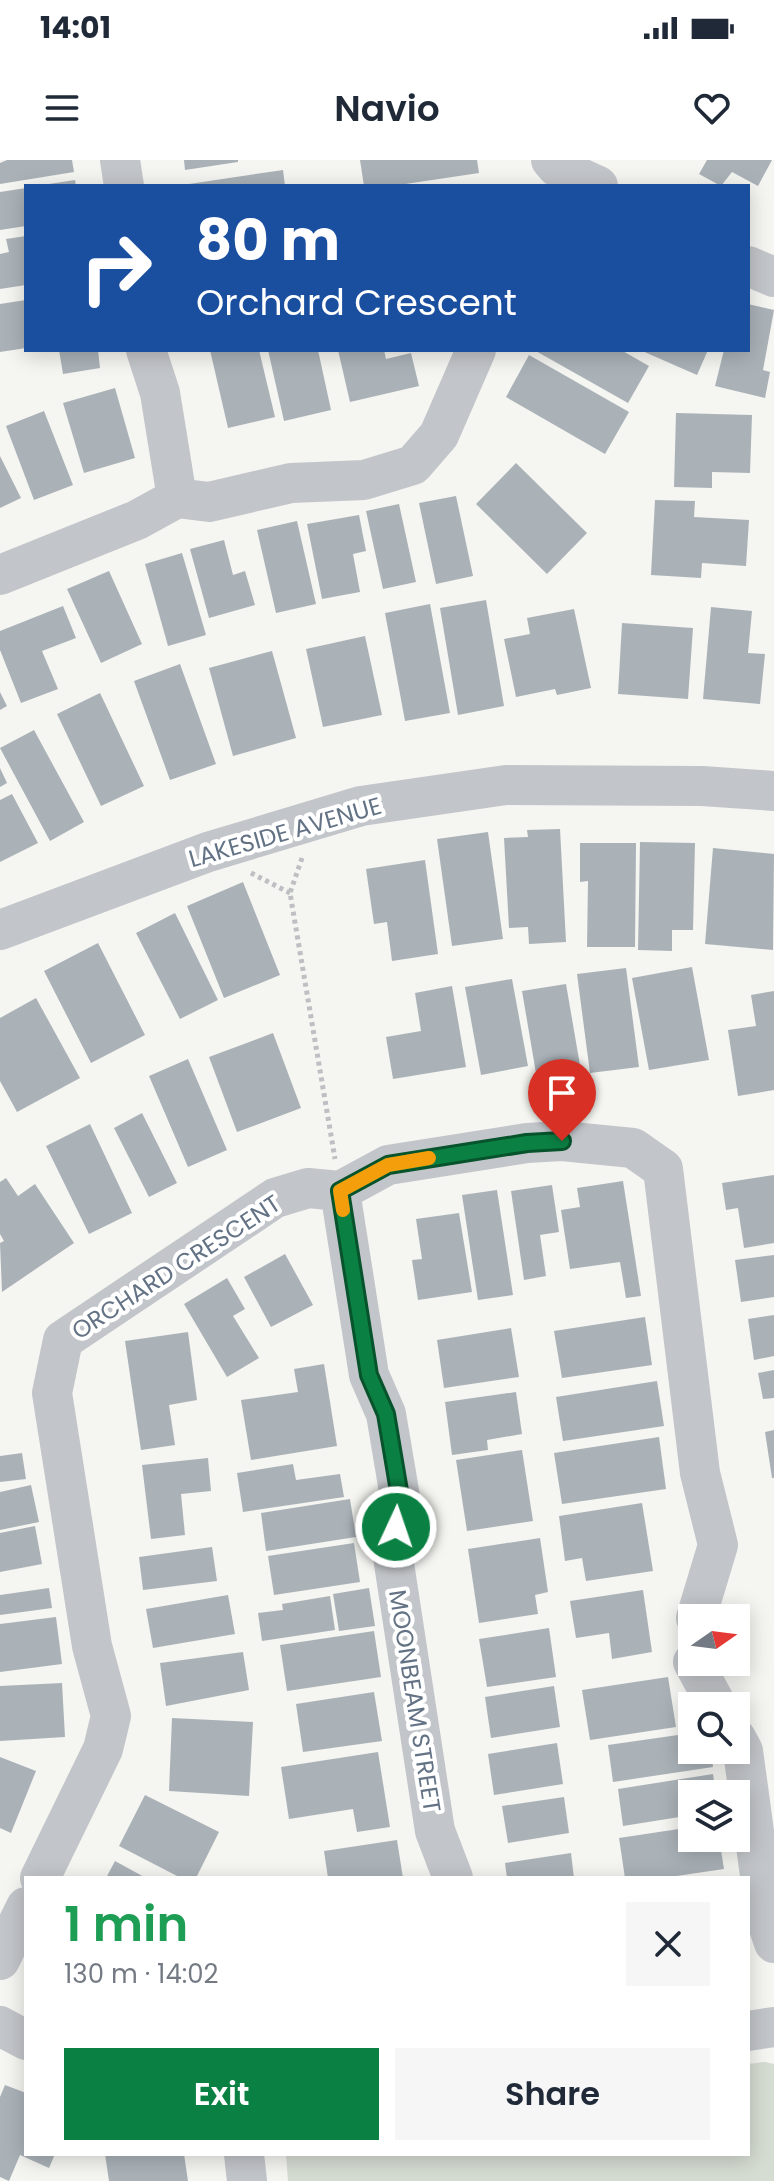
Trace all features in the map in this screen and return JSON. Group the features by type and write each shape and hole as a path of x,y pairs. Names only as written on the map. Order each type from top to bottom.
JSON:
{"street":[{"path":"120,160 124,184"},
{"path":"552,171 592,184"},
{"path":"750,267 774,277"},
{"path":"147,352 160,393 177,498"},
{"path":"0,575 137,520 177,498 209,502 291,483 364,480 413,465 439,435 475,352"},
{"name":"LAKESIDE AVENUE","path":"0,930 208,852 361,806 506,785 702,786 774,791"},
{"name":"ORCHARD CRESCENT","path":"41,1876 103,1749 111,1716 92,1646 52,1393 63,1340 275,1198 308,1188 340,1191 388,1165 527,1143 562,1141 633,1148 663,1169 700,1473 718,1545 700,1604"},
{"name":"MOONBEAM STREET","path":"340,1191 369,1375 386,1414 400,1497 393,1557 435,1831 452,1876"},
{"path":"745,1764 766,1919 774,1943"},
{"path":"0,1960 24,1911"},
{"path":"0,2026 24,2039"},
{"path":"750,2031 774,2027"},
{"path":"244,2156 247,2181"}],"path":[{"path":"315,820 290,893 340,1191"}],"shaded area":[{"path":"750,2064 774,2064 774,2181 288,2181 286,2156 750,2156"}],"building":[{"path":"7,160 72,160 74,172 0,184 0,163"},
{"path":"184,160 238,160 238,162 185,170"},
{"path":"360,160 477,160 479,173 405,184 364,184"},
{"path":"707,160 772,160 758,186 732,172 723,184 699,174"},
{"path":"283,170 285,184 189,184"},
{"path":"75,180 76,184 49,184"},
{"path":"24,188 24,226 0,230 0,192"},
{"path":"24,236 24,285 0,289 0,254 9,252 6,239"},
{"path":"24,300 24,348 0,352 0,304"},
{"path":"750,304 774,310 763,370 770,372 765,398 715,386 724,352 750,352"},
{"path":"59,352 98,352 100,368 63,374"},
{"path":"210,352 259,352 275,417 228,428"},
{"path":"268,352 318,352 331,410 284,421"},
{"path":"338,352 384,352 386,359 411,353 419,386 350,402"},
{"path":"538,352 624,352 649,366 628,403"},
{"path":"645,352 707,352 697,375"},
{"path":"529,355 629,412 605,454 506,397"},
{"path":"115,388 135,458 84,473 63,403"},
{"path":"44,411 73,485 34,500 6,426"},
{"path":"676,413 752,415 750,473 712,472 712,488 674,487"},
{"path":"0,456 21,498 0,508"},
{"path":"516,463 587,533 547,574 476,504"},
{"path":"456,496 473,576 436,584 419,503"},
{"path":"655,500 695,501 694,517 749,520 746,566 702,563 701,578 651,575"},
{"path":"399,504 416,582 383,589 366,511"},
{"path":"359,515 366,551 353,554 360,592 322,599 307,524"},
{"path":"297,521 316,604 276,613 257,530"},
{"path":"224,540 233,575 245,571 255,605 209,618 190,549"},
{"path":"182,553 206,635 168,646 145,564"},
{"path":"109,571 142,644 101,663 67,589"},
{"path":"486,600 504,706 458,715 440,608"},
{"path":"430,604 450,713 405,721 385,613"},
{"path":"63,606 76,638 42,651 58,689 21,703 0,650 0,631"},
{"path":"711,607 752,611 748,653 765,654 760,704 703,699"},
{"path":"574,609 591,688 557,695 555,689 516,697 504,639 530,634 527,618"},
{"path":"622,623 693,628 688,699 618,694"},
{"path":"365,636 382,715 323,727 306,649"},
{"path":"272,651 296,738 233,756 209,668"},
{"path":"180,664 216,764 170,780 134,681"},
{"path":"0,692 7,706 0,710"},
{"path":"100,693 144,786 101,806 57,714"},
{"path":"34,730 84,822 50,841 0,748"},
{"path":"0,768 7,783 0,787"},
{"path":"12,794 38,843 0,862 0,800"},
{"path":"560,829 566,942 529,944 528,927 509,928 504,838 528,837 527,830"},
{"path":"488,832 503,939 452,946 437,839"},
{"path":"640,842 695,843 693,930 672,930 672,951 638,950"},
{"path":"580,843 636,843 635,947 587,947 588,881 580,882"},
{"path":"713,848 774,854 773,950 705,944"},
{"path":"425,860 438,954 392,961 387,922 374,924 366,869"},
{"path":"243,882 280,975 224,998 187,906"},
{"path":"175,913 218,1000 180,1019 136,933"},
{"path":"98,943 145,1035 91,1063 44,971"},
{"path":"692,967 709,1060 649,1070 632,978"},
{"path":"626,968 639,1067 590,1073 577,974"},
{"path":"512,979 528,1066 481,1075 465,987"},
{"path":"566,984 581,1071 537,1079 522,991"},
{"path":"452,986 466,1067 393,1079 386,1037 421,1031 415,993"},
{"path":"774,991 774,1090 738,1096 728,1030 756,1026 751,995"},
{"path":"36,998 80,1078 17,1112 0,1081 0,1018"},
{"path":"273,1033 301,1108 237,1132 209,1057"},
{"path":"188,1059 227,1150 188,1167 149,1076"},
{"path":"142,1113 177,1183 149,1197 114,1128"},
{"path":"90,1124 132,1213 89,1234 46,1146"},
{"path":"774,1175 774,1243 744,1248 738,1208 726,1210 722,1183"},
{"path":"6,1178 18,1196 35,1184 74,1243 2,1292 0,1243 4,1241 0,1234 0,1182"},
{"path":"623,1181 641,1296 626,1298 620,1262 570,1269 561,1210 580,1207 577,1188"},
{"path":"552,1185 559,1232 540,1235 546,1276 524,1280 511,1191"},
{"path":"497,1190 513,1295 478,1300 462,1195"},
{"path":"459,1213 472,1292 418,1300 412,1260 422,1259 416,1219"},
{"path":"285,1254 313,1305 271,1327 244,1277"},
{"path":"774,1255 774,1297 741,1302 735,1260"},
{"path":"227,1278 245,1309 233,1316 259,1358 227,1377 184,1304"},
{"path":"774,1315 774,1356 754,1360 748,1319"},
{"path":"645,1317 652,1365 562,1378 554,1331"},
{"path":"511,1328 519,1377 444,1388 437,1340"},
{"path":"188,1332 197,1400 169,1405 175,1445 141,1450 125,1341"},
{"path":"324,1364 337,1446 251,1460 241,1400 298,1392 294,1369"},
{"path":"774,1370 774,1398 763,1399 758,1373"},
{"path":"657,1381 664,1426 563,1441 556,1397"},
{"path":"516,1392 522,1434 487,1440 488,1450 452,1455 445,1402"},
{"path":"774,1430 774,1478 772,1478 765,1432"},
{"path":"659,1437 666,1489 562,1504 554,1453"},
{"path":"522,1450 533,1521 467,1531 456,1460"},
{"path":"22,1453 26,1479 0,1482 0,1456"},
{"path":"208,1458 211,1491 181,1494 185,1535 151,1539 142,1465"},
{"path":"293,1464 296,1480 340,1474 344,1497 243,1512 237,1473"},
{"path":"31,1485 39,1522 0,1530 0,1492"},
{"path":"350,1499 356,1537 266,1551 261,1513"},
{"path":"642,1503 653,1571 586,1581 582,1558 565,1561 559,1516"},
{"path":"35,1526 42,1564 0,1572 0,1533"},
{"path":"540,1538 548,1592 535,1595 538,1614 479,1623 468,1549"},
{"path":"354,1543 360,1582 274,1595 268,1556"},
{"path":"212,1547 217,1581 143,1590 139,1557"},
{"path":"49,1588 52,1608 0,1615 0,1595"},
{"path":"369,1588 375,1626 339,1631 333,1594"},
{"path":"643,1590 652,1652 612,1659 609,1633 576,1638 570,1601"},
{"path":"228,1595 235,1634 153,1648 146,1609"},
{"path":"330,1596 335,1630 262,1641 258,1613 283,1610 282,1604"},
{"path":"56,1617 62,1664 0,1672 0,1624"},
{"path":"549,1628 556,1677 487,1687 479,1639"},
{"path":"374,1631 381,1677 287,1691 280,1645"},
{"path":"243,1652 249,1690 166,1706 160,1663"},
{"path":"668,1677 676,1727 590,1740 582,1690"},
{"path":"62,1683 65,1737 0,1741 0,1686"},
{"path":"554,1686 560,1727 491,1738 485,1697"},
{"path":"374,1692 382,1741 303,1752 296,1704"},
{"path":"172,1718 253,1722 249,1796 169,1791"},
{"path":"678,1735 678,1764 713,1764 713,1767 613,1782 608,1745"},
{"path":"557,1743 563,1784 494,1795 488,1754"},
{"path":"378,1752 390,1827 357,1832 353,1809 289,1819 281,1767"},
{"path":"0,1757 36,1771 11,1833 0,1828"},
{"path":"713,1774 714,1780 678,1780 678,1817 623,1826 618,1789"},
{"path":"145,1795 219,1832 197,1876 177,1876 119,1846"},
{"path":"564,1797 569,1833 508,1843 502,1806"},
{"path":"678,1829 678,1852 721,1852 724,1869 677,1876 625,1876 619,1838"},
{"path":"397,1840 403,1876 328,1876 324,1851"},
{"path":"571,1853 574,1876 507,1876 505,1863"},
{"path":"115,1861 142,1876 107,1876"},
{"path":"5,2085 24,2092 24,2156 54,2156 49,2168 20,2155 9,2181 0,2177 0,2097"},
{"path":"105,2156 184,2156 188,2181 109,2181"}],"slow traffic":[{"path":"343,1210 340,1191 388,1165 429,1158"}],"route":[{"path":"396,1527 400,1497 386,1414 369,1375 340,1191 388,1165 527,1143 562,1141"}]}
